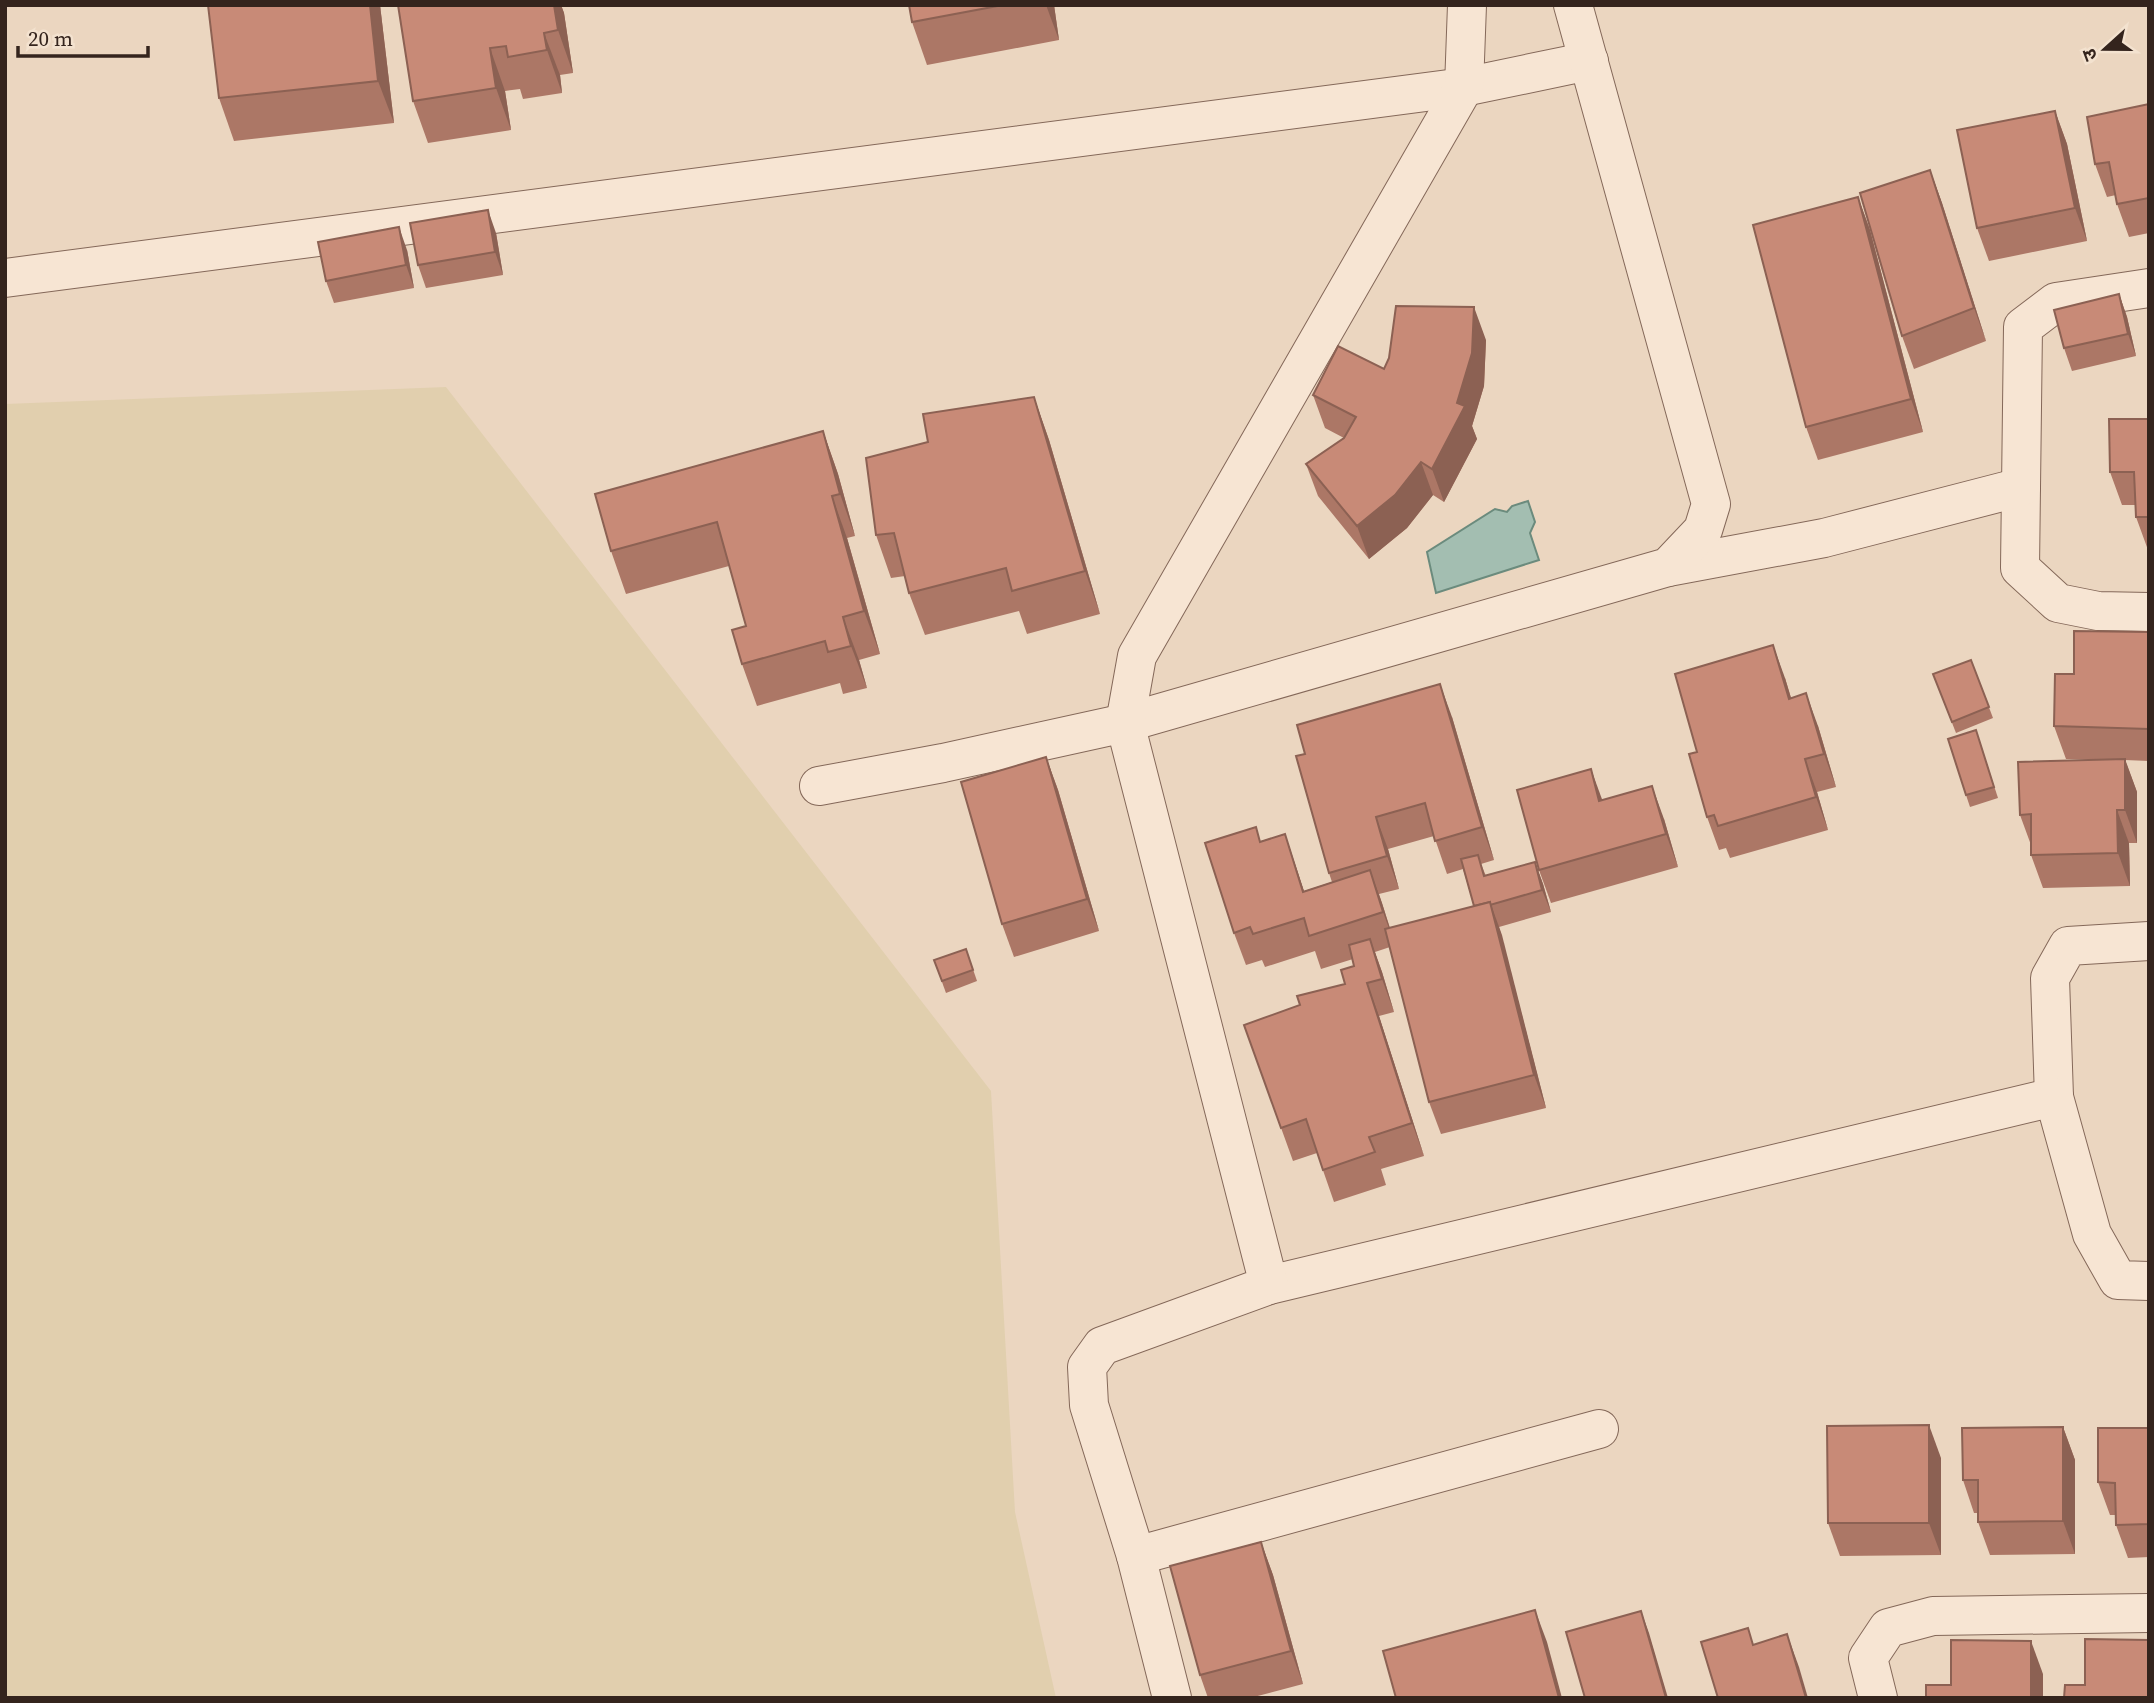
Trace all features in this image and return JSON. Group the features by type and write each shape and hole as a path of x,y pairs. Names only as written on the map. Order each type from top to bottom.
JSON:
{"street":[{"path":"1269,1285 1125,723 1137,656 1464,87 1467,5"},
{"path":"1573,5 1711,504 1703,530 1668,567"},
{"path":"5,278 1464,87 1588,61"},
{"path":"2149,288 2056,302 2023,327 2020,568 2058,603 2098,611 2149,612"},
{"path":"819,786 943,763 1125,723 1668,567 1824,538 2021,487"},
{"path":"2149,941 2068,946 2050,978 2054,1097 2092,1234 2118,1280 2149,1281"},
{"path":"1172,1698 1136,1556 1089,1405 1087,1367 1102,1346 1269,1285 2054,1097"},
{"path":"1136,1556 1600,1429"},
{"path":"1878,1698 1868,1658 1888,1628 1933,1616 2149,1613"}],"shaded area":[{"path":"446,387 991,1091 1015,1512 1056,1698 5,1698 5,404"},
{"path":"1528,501 1535,522 1530,533 1539,560 1436,593 1427,552 1495,509 1507,512 1512,506"}],"building":[{"path":"208,5 370,5 378,81 219,98"},
{"path":"398,5 554,5 558,30 544,33 547,50 508,57 506,46 490,48 496,88 413,101"},
{"path":"909,5 1003,5 912,22"},
{"path":"2149,104 2149,198 2117,204 2109,162 2095,164 2087,117"},
{"path":"2055,111 2075,208 1977,228 1957,130"},
{"path":"1930,170 1974,308 1902,336 1860,193"},
{"path":"1858,197 1911,399 1806,427 1753,225"},
{"path":"488,210 495,252 418,265 410,223"},
{"path":"399,227 406,265 326,281 318,242"},
{"path":"2119,294 2128,334 2064,348 2054,310"},
{"path":"1396,306 1474,307 1472,353 1457,403 1465,406 1432,469 1421,462 1395,495 1357,526 1306,464 1344,438 1356,417 1313,395 1338,346 1384,369 1389,358"},
{"path":"1034,397 1085,571 1012,591 1006,568 909,593 894,533 876,535 866,458 928,442 923,414"},
{"path":"2109,419 2149,419 2149,517 2136,517 2134,472 2110,472"},
{"path":"823,431 840,494 832,496 864,611 843,617 851,646 828,652 825,641 742,664 732,630 746,626 717,522 611,551 595,494"},
{"path":"2074,631 2149,632 2149,729 2054,726 2055,674 2074,674"},
{"path":"1773,645 1789,699 1806,693 1824,754 1805,759 1816,797 1718,826 1714,815 1707,817 1689,754 1697,752 1675,674"},
{"path":"1971,660 1989,707 1952,722 1933,674"},
{"path":"1440,684 1482,827 1435,841 1425,803 1376,817 1387,856 1329,873 1296,756 1305,754 1297,725"},
{"path":"1976,730 1994,787 1966,795 1948,739"},
{"path":"1046,757 1087,899 1002,924 961,782"},
{"path":"2125,759 2125,810 2117,810 2118,853 2031,855 2031,814 2020,815 2018,762"},
{"path":"1591,769 1599,801 1652,786 1666,834 1539,870 1517,790"},
{"path":"1256,827 1260,842 1285,834 1303,892 1370,870 1383,912 1309,936 1304,918 1253,934 1250,927 1234,933 1205,843"},
{"path":"1478,855 1484,876 1535,862 1542,890 1490,905 1490,902 1474,906 1461,859"},
{"path":"1490,902 1534,1075 1429,1102 1385,929"},
{"path":"1370,939 1382,979 1367,983 1412,1123 1369,1137 1375,1152 1323,1170 1306,1119 1281,1128 1244,1025 1300,1005 1297,996 1345,984 1341,970 1354,966 1349,945"},
{"path":"966,949 973,970 942,981 934,960"},
{"path":"1929,1425 1929,1523 1828,1523 1827,1426"},
{"path":"2063,1427 2063,1521 1978,1522 1978,1480 1963,1480 1962,1428"},
{"path":"2098,1428 2149,1428 2149,1524 2116,1525 2115,1483 2098,1482"},
{"path":"1261,1542 1291,1651 1200,1675 1170,1566"},
{"path":"1535,1610 1559,1698 1396,1698 1383,1651"},
{"path":"1641,1611 1666,1698 1585,1698 1566,1632"},
{"path":"1748,1628 1753,1645 1787,1634 1806,1698 1718,1698 1701,1642"},
{"path":"2085,1639 2149,1640 2149,1698 2064,1698 2065,1685 2085,1685"},
{"path":"1951,1640 2031,1641 2031,1698 1926,1698 1926,1685 1951,1685"}]}
